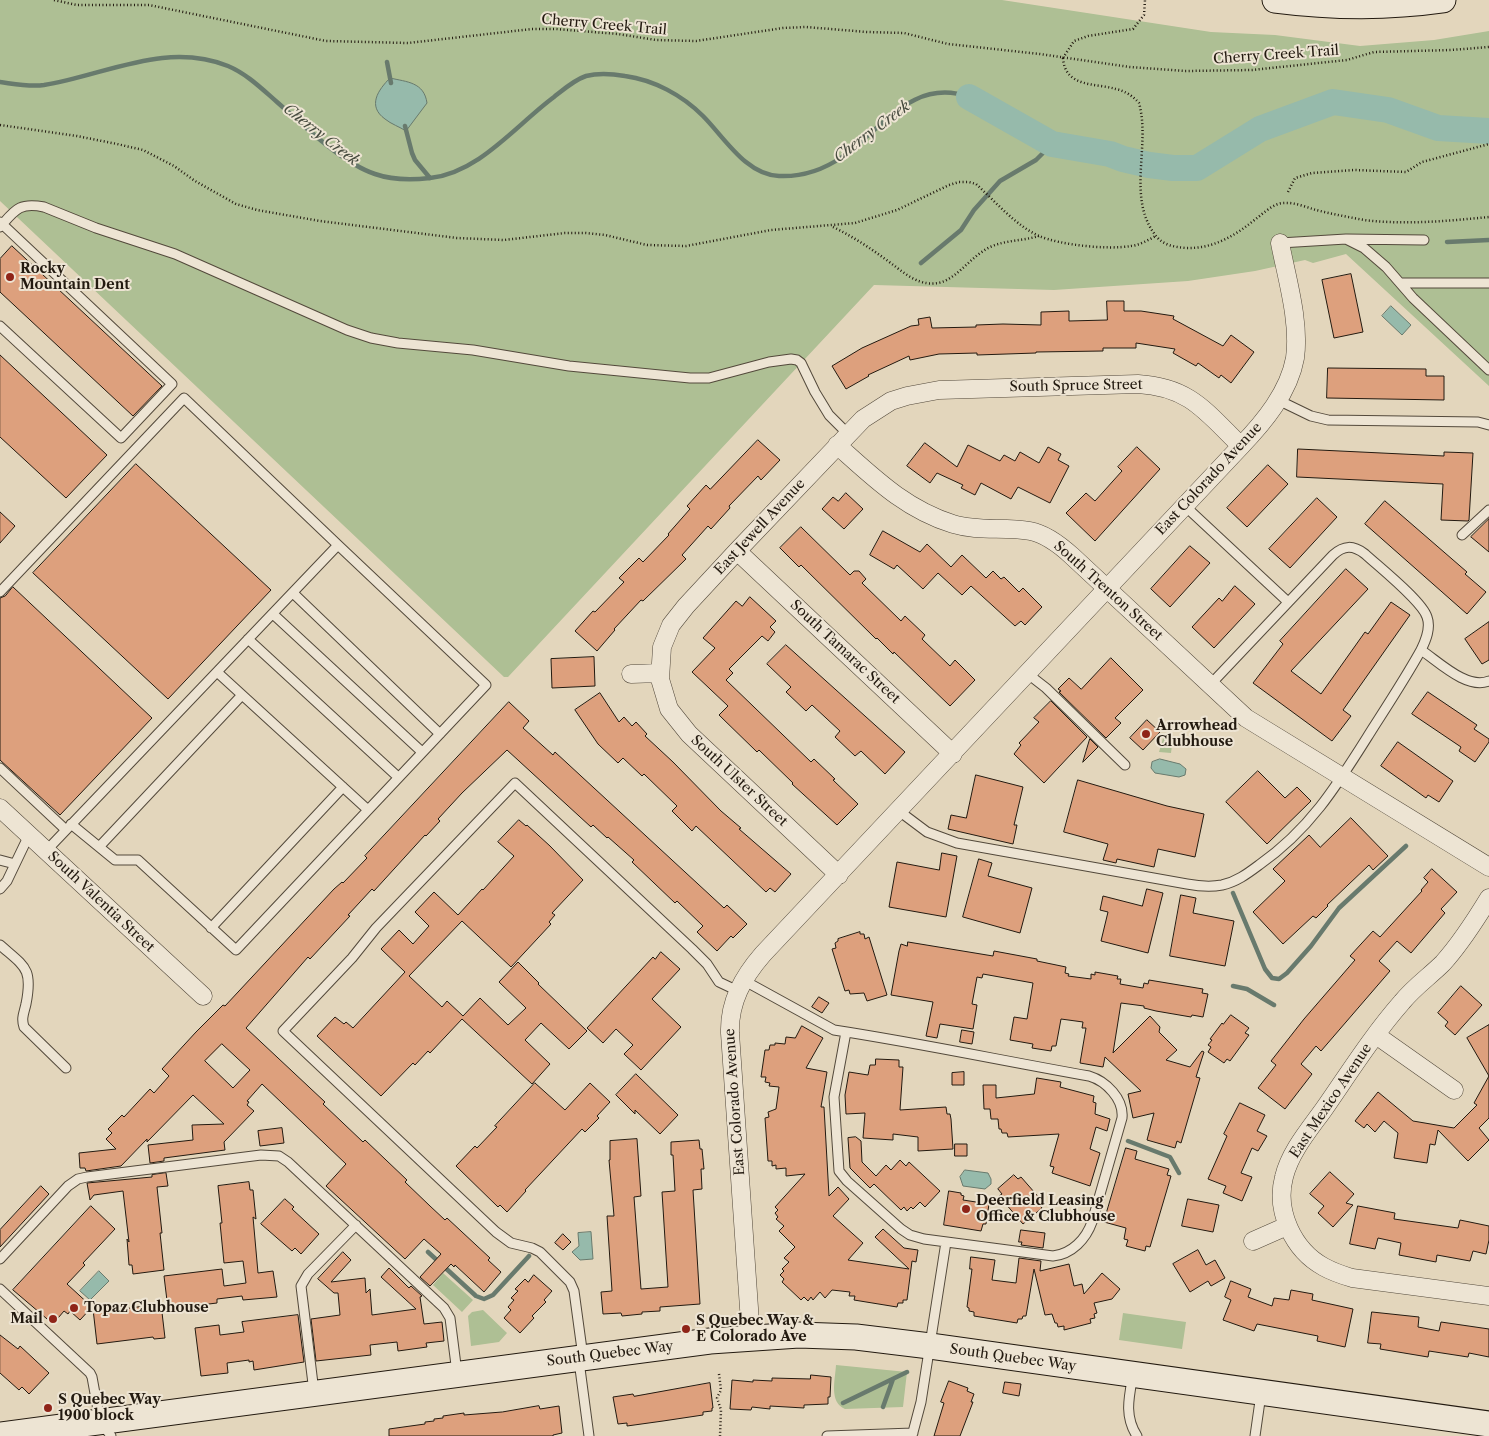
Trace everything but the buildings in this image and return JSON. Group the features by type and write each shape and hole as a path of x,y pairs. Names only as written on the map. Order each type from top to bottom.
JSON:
{"street":[{"path":"1275,0 1311,4 1361,5 1409,4 1443,0"},
{"name":"East Colorado Avenue","path":"751,1338 730,1033 731,1014 740,986 763,954 900,811 1257,429 1278,400 1292,369 1296,342 1293,313 1280,243"},
{"name":"South Spruce Street","path":"891,401 923,392 948,390 1138,384 1161,386 1180,393 1193,401 1241,446"},
{"name":"East Jewell Avenue","path":"659,673 662,647 671,625 686,606 863,419 891,401"},
{"name":"South Trenton Street","path":"843,439 888,490 920,511 968,528 1030,531 1043,535 1067,552 1252,722 1489,867"},
{"name":"South Tamarac Street","path":"737,551 953,754"},
{"path":"630,674 659,673"},
{"name":"South Ulster Street","path":"659,673 665,700 681,726 839,875"},
{"name":"South Valentia Street","path":"0,808 203,996"},
{"name":"East Mexico Avenue","path":"1287,1226 1283,1214 1281,1189 1290,1160 1301,1141 1376,1034 1401,1002 1456,948 1489,898"},
{"name":"East Mexico Avenue","path":"1376,1034 1454,1090"},
{"path":"1253,1241 1287,1226 1297,1243 1310,1258 1334,1272 1352,1278 1489,1296"},
{"name":"South Quebec Way","path":"0,1434 106,1428 315,1393 581,1358 791,1335 862,1338 930,1346 1489,1424"}],"lane":[{"path":"0,326 121,438 172,384 1,225 12,212 23,206 35,206 175,254 347,330 383,341 473,350 569,366 690,378 709,378 769,362 792,359 801,364 843,439"},
{"path":"1280,243 1346,239 1424,240"},
{"path":"1346,239 1376,257 1424,309 1489,370"},
{"path":"1400,283 1489,283"},
{"path":"0,592 184,398 486,685 236,950 138,860 115,860 69,827 0,768"},
{"path":"1278,400 1310,416 1328,420 1478,422 1489,425"},
{"path":"1185,506 1288,602"},
{"path":"1462,535 1489,510"},
{"path":"46,851 338,545"},
{"path":"900,811 924,831 948,841 1008,854 1201,886 1221,885 1238,879 1265,861 1298,832 1321,807 1342,778 1426,640 1428,622 1425,611 1375,563 1356,548 1344,547 1335,553 1210,685"},
{"path":"292,592 440,734"},
{"path":"273,614 422,752"},
{"path":"248,639 398,778"},
{"path":"1421,650 1470,682 1480,684 1489,681"},
{"path":"216,672 368,810"},
{"path":"1028,674 1046,688 1125,765"},
{"path":"99,847 242,695"},
{"path":"589,1436 574,1291 566,1278 540,1252 511,1243 496,1232 283,1031 352,958 376,928 515,783 698,954 719,982 740,986 834,1030 846,1032 1093,1077 1105,1084 1121,1103 1123,1114 1088,1233 1073,1248 1060,1255 1047,1256 920,1238 903,1231 847,1181 839,1171 834,1097 846,1032"},
{"path":"211,928 343,787"},
{"path":"0,889 7,881 29,835"},
{"path":"0,860 15,864"},
{"path":"0,945 27,971 29,982 22,1020 24,1027 66,1068"},
{"path":"0,1259 68,1186 78,1179 261,1155 274,1155 284,1159 446,1311 450,1318 457,1374"},
{"path":"315,1393 301,1286 308,1274 356,1225"},
{"path":"828,1436 913,1435 921,1402 946,1242"},
{"path":"0,1289 90,1373 106,1428"},
{"path":"1132,1374 1128,1411 1130,1421 1137,1436"},
{"path":"1255,1436 1261,1392"}],"path":[{"name":"Cherry Creek Trail","path":"54,0 77,4 149,6 200,14 326,41 408,43 532,29 618,34 656,40 696,41 783,28 806,27 904,33 948,44 1040,54 1130,67 1186,71 1252,70 1347,60 1374,52 1451,50 1489,46"},
{"path":"1145,0 1144,15 1133,29 1088,36 1074,41 1063,58 1064,65 1075,79 1096,86 1115,88 1134,97 1140,103 1144,131 1140,192 1142,206 1148,223 1156,236 1164,243 1175,247 1203,248 1219,243 1235,235 1276,205 1285,202 1334,214 1388,223 1432,222 1489,217"},
{"path":"0,125 143,150 236,204 256,210 320,221 457,238 504,240 565,234 586,234 605,235 647,245 686,246 771,230 855,224 898,210 948,185 968,182 976,184 1018,223 1039,236 1059,241 1116,247 1137,245 1156,236"},
{"path":"1288,192 1295,178 1312,173 1354,170 1406,172 1422,162 1489,144"},
{"path":"832,226 865,245 910,277 925,283 936,284 950,279 988,248 1011,240 1039,236"},
{"path":"719,1374 721,1390 718,1398 720,1436"}],"shaded area":[{"path":"0,0 1002,0 1211,32 1275,35 1360,46 1434,40 1489,31 1489,386 1346,254 1313,263 1305,260 1255,271 1188,281 1054,290 874,285 508,677 504,677 0,201"},
{"path":"390,78 414,84 425,96 427,103 406,131 385,119 376,109 378,93"},
{"path":"1391,306 1411,325 1402,335 1382,316"},
{"path":"1164,735 1173,737 1171,753 1159,752"},
{"path":"1160,759 1180,764 1186,769 1185,775 1179,777 1155,773 1151,768 1152,762"},
{"path":"965,1170 988,1173 991,1184 985,1189 963,1186 960,1177"},
{"path":"591,1232 593,1259 580,1260 572,1252 579,1246 578,1233"},
{"path":"99,1271 109,1281 90,1300 80,1291"},
{"path":"443,1273 473,1300 462,1312 433,1285"},
{"path":"483,1310 507,1333 499,1342 471,1346 468,1316 472,1312"},
{"path":"1123,1313 1186,1322 1182,1349 1119,1340"},
{"path":"836,1365 907,1372 903,1407 845,1409 840,1406 834,1390"}],"waterway":[{"name":"Cherry Creek","path":"0,82 44,85 158,58 205,59 228,66 248,77 323,142 362,169 382,176 409,179 430,178 448,174 481,158 569,85 591,75 611,74 636,78 657,85 677,95 695,108 746,162 767,174 779,176 804,174 835,162 857,146 885,120 915,100 931,94 949,93 969,97"},
{"path":"387,62 391,83"},
{"name":"Cherry Creek","path":"969,97 1052,144 1110,154 1149,165 1173,168 1197,168 1260,129 1333,102 1388,110 1438,128 1489,131"},
{"path":"405,126 415,160 430,178"},
{"path":"921,263 961,230 974,210 1000,181 1036,160 1052,144"},
{"path":"1447,242 1489,240"},
{"path":"1233,893 1265,969 1272,978 1279,979 1287,973 1311,946 1339,908 1406,846"},
{"path":"1233,986 1247,989 1274,1005"},
{"path":"1128,1141 1170,1157 1179,1173"},
{"path":"428,1252 476,1296 484,1299 493,1295 529,1256"},
{"path":"843,1403 907,1372"},
{"path":"883,1407 893,1379"}],"place":[{"name":"Rocky Mountain Dent","path":"10,277"},
{"name":"Arrowhead Clubhouse","path":"1146,734"},
{"name":"Deerfield Leasing Office & Clubhouse","path":"966,1209"},
{"name":"Topaz Clubhouse","path":"74,1308"},
{"name":"Mail","path":"53,1319"},
{"name":"S Quebec Way & E Colorado Ave","path":"686,1329"},
{"name":"S Quebec Way 1900 block","path":"48,1408"}]}
